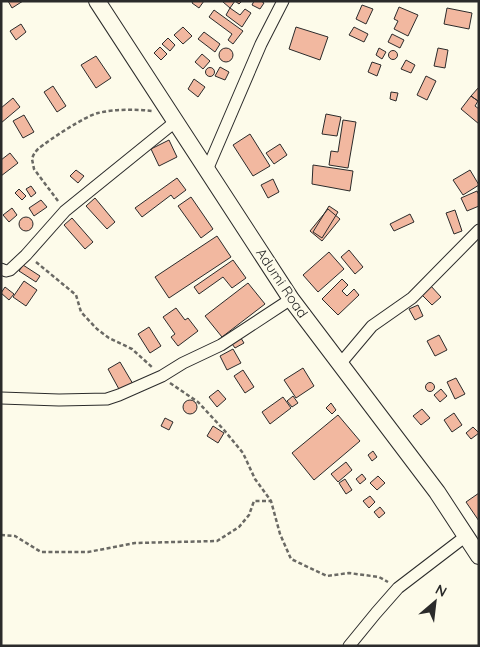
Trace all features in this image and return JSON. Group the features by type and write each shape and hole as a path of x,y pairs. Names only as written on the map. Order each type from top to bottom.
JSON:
{"main road":[{"name":"Adumi Road","path":"97,1 291,300 437,492 479,556"}],"street":[{"path":"207,170 261,44 283,1"},
{"path":"1,269 10,270 65,211 172,117"},
{"path":"340,364 372,326 412,298 479,230"},
{"path":"1,398 59,400 107,399 119,396 162,376 232,338 291,300"},
{"path":"349,646 398,588 466,536"}],"path":[{"path":"65,211 34,168 32,159 36,150 80,121 96,113 138,109 172,117"},
{"path":"26,255 76,295 80,312 97,329 109,338 132,349 162,376 198,402 224,430 243,453 255,479 270,502 280,534 291,559 327,576 349,573 379,577 398,588"},
{"path":"1,535 15,536 41,552 88,552 135,543 217,541 239,526 249,515 254,501 270,502"}],"building":[{"path":"8,1 23,1 12,8"},
{"path":"193,1 204,1 199,8 192,3"},
{"path":"224,1 235,1 230,8"},
{"path":"254,1 264,3 260,9 252,5"},
{"path":"362,5 373,9 366,24 356,19"},
{"path":"399,7 418,15 408,36 394,29 398,21 394,19"},
{"path":"230,8 240,15 245,9 251,13 242,27 226,15"},
{"path":"447,8 472,13 469,29 444,24"},
{"path":"214,10 243,31 233,44 228,40 232,34 209,17"},
{"path":"21,24 26,32 16,40 10,31"},
{"path":"183,27 192,36 183,44 174,35"},
{"path":"296,27 328,37 320,60 289,49"},
{"path":"354,27 368,34 364,42 349,35"},
{"path":"204,32 220,44 215,52 198,39"},
{"path":"392,34 404,40 400,48 388,42"},
{"path":"168,38 175,45 170,51 162,44"},
{"path":"160,47 167,54 161,60 154,53"},
{"path":"226,48 231,50 233,55 231,60 226,62 221,60 219,55 221,50"},
{"path":"379,48 386,52 382,59 376,55"},
{"path":"438,48 448,50 445,68 434,66"},
{"path":"393,51 397,55 393,59 389,55"},
{"path":"202,54 210,61 203,69 195,62"},
{"path":"96,56 111,78 96,88 81,65"},
{"path":"406,60 415,65 411,73 401,69"},
{"path":"372,62 381,65 377,76 368,72"},
{"path":"220,67 229,72 225,80 215,76"},
{"path":"210,68 214,72 210,76 206,72"},
{"path":"426,76 436,81 427,100 417,95"},
{"path":"194,79 205,87 198,97 188,89"},
{"path":"53,86 66,106 57,112 44,92"},
{"path":"479,87 479,101 478,101 471,96"},
{"path":"391,92 398,93 396,101 390,99"},
{"path":"471,96 478,101 475,106 479,109 479,124 461,109"},
{"path":"13,98 20,107 1,123 1,108"},
{"path":"326,114 341,117 337,136 322,134"},
{"path":"24,115 34,132 23,138 13,121"},
{"path":"343,120 356,122 348,168 329,165 331,151 338,152"},
{"path":"250,134 270,166 253,176 233,145"},
{"path":"169,140 177,157 159,166 151,149"},
{"path":"280,144 287,155 274,164 266,153"},
{"path":"10,153 18,163 1,176 1,160"},
{"path":"313,165 353,171 350,191 312,184"},
{"path":"76,170 84,176 78,183 70,176"},
{"path":"470,170 479,185 463,195 453,180"},
{"path":"177,178 186,190 174,199 171,195 142,217 135,208"},
{"path":"273,179 279,192 268,198 261,185"},
{"path":"31,186 36,193 31,197 26,189"},
{"path":"19,189 26,196 22,200 15,193"},
{"path":"477,191 479,206 467,211 461,198"},
{"path":"191,197 213,229 201,238 178,206"},
{"path":"95,198 115,222 107,229 86,206"},
{"path":"41,200 47,207 34,216 29,208"},
{"path":"329,206 338,212 322,238 313,232"},
{"path":"12,208 17,215 9,222 3,215"},
{"path":"328,209 340,219 322,241 310,231"},
{"path":"455,210 462,231 454,234 446,213"},
{"path":"410,214 414,222 394,231 390,224"},
{"path":"26,217 31,219 33,224 31,229 26,231 21,229 19,224 21,219"},
{"path":"72,218 93,242 85,249 64,225"},
{"path":"217,236 231,257 169,298 155,277"},
{"path":"349,250 363,267 355,274 341,257"},
{"path":"329,252 344,269 318,292 303,275"},
{"path":"233,260 246,278 232,288 223,277 199,294 194,287"},
{"path":"23,265 40,276 36,282 19,271"},
{"path":"342,279 348,285 342,291 347,296 354,289 359,295 338,315 322,299"},
{"path":"24,281 37,290 26,306 13,297"},
{"path":"248,283 265,304 222,337 205,316"},
{"path":"430,285 441,297 432,305 421,294"},
{"path":"5,287 14,294 9,300 1,293"},
{"path":"418,305 423,316 415,320 409,309"},
{"path":"176,308 185,320 188,318 198,331 178,346 171,337 175,334 163,317"},
{"path":"149,327 161,346 150,353 138,334"},
{"path":"239,335 244,343 235,348 230,341"},
{"path":"439,335 447,350 435,356 427,341"},
{"path":"233,349 241,363 227,370 220,356"},
{"path":"120,362 133,384 120,391 108,369"},
{"path":"303,368 314,386 296,398 284,380"},
{"path":"243,370 254,387 245,393 234,376"},
{"path":"456,378 465,394 455,399 447,382"},
{"path":"430,383 434,387 430,391 426,387"},
{"path":"441,389 447,396 440,402 434,395"},
{"path":"218,390 226,399 217,407 209,397"},
{"path":"293,396 298,403 292,407 287,401"},
{"path":"283,397 291,408 270,424 262,412"},
{"path":"190,400 195,402 197,407 195,412 190,414 185,412 183,407 185,402"},
{"path":"331,403 336,410 332,414 326,408"},
{"path":"422,409 430,418 421,425 413,416"},
{"path":"454,413 462,425 452,432 444,420"},
{"path":"338,415 360,441 314,480 292,453"},
{"path":"165,418 173,422 169,430 161,426"},
{"path":"213,426 224,433 218,443 207,436"},
{"path":"473,427 479,433 471,439 466,433"},
{"path":"373,451 377,457 372,461 368,455"},
{"path":"346,462 352,470 338,482 331,474"},
{"path":"362,474 366,479 360,484 356,479"},
{"path":"378,476 385,483 377,490 370,483"},
{"path":"345,479 352,490 346,494 339,483"},
{"path":"479,493 479,521 466,502"},
{"path":"370,496 375,502 369,508 363,501"},
{"path":"380,507 385,513 379,518 374,512"}]}
